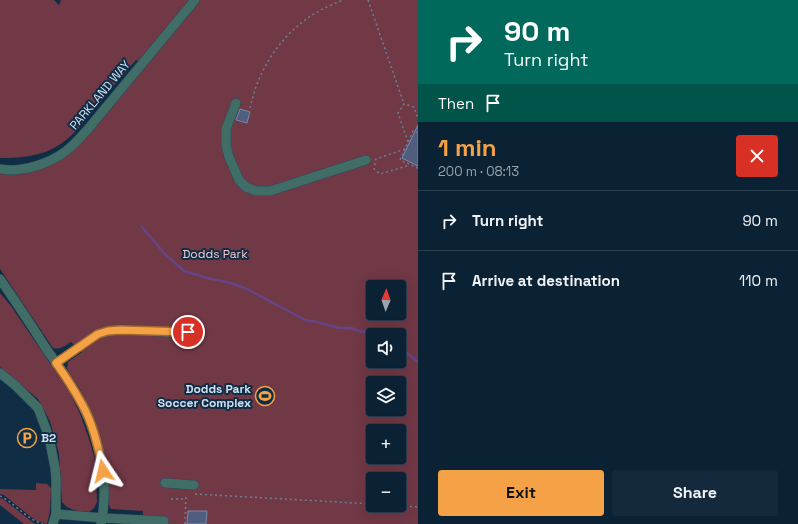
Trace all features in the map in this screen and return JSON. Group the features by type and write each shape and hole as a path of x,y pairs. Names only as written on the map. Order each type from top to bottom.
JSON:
{"street":[{"name":"PARKLAND WAY","path":"0,169 12,170 38,166 64,153 88,129 195,0"},
{"path":"236,102 226,129 226,145 229,157 239,180 246,187 256,191 270,191 366,160"},
{"path":"0,279 56,363 83,406 90,422 101,456 103,471 104,495 102,521"},
{"path":"56,363 98,334 108,331 120,330 199,333"},
{"path":"0,374 16,386 38,408 49,437 55,468 56,514 53,524"},
{"path":"165,483 194,489"},
{"path":"56,514 102,521 164,520"}],"path":[{"path":"250,108 262,73 278,46 300,24 313,14 343,0"},
{"path":"368,0 404,104"},
{"path":"404,104 414,107 418,119"},
{"path":"404,104 398,113 408,142"},
{"path":"418,133 413,131 400,160 418,168"},
{"path":"404,149 376,159 374,169 380,174 410,164"},
{"path":"194,489 366,503"},
{"path":"184,490 186,494 185,524"},
{"path":"0,496 31,520 43,524"},
{"path":"171,499 186,499"},
{"path":"406,506 418,507"}],"green space":[{"name":"Dodds Park","path":"0,0 54,0 59,5 61,0 418,0 418,524 143,524 143,511 111,509 109,505 100,440 92,414 67,367 68,362 82,352 71,342 60,348 53,348 0,269 0,173 47,166 147,65 136,60 79,128 67,140 46,152 20,157 0,158"},
{"path":"0,293 11,306 70,393 80,414 95,460 97,502 94,508 89,512 71,509 62,502 59,454 50,421 38,399 0,367"},
{"path":"36,483 47,484 51,488 50,511 47,524 37,521 4,495 0,494 0,489 36,490"},
{"path":"0,498 35,524 24,524 0,505"}],"building":[{"path":"240,109 250,112 247,123 236,120"},
{"path":"418,125 418,166 402,158"},
{"path":"188,511 207,511 206,524 187,524"}],"waterway":[{"path":"142,227 164,253 184,271 231,283 247,289 305,320 339,328 351,328 362,332 366,332"},
{"path":"406,353 418,362"}],"place":[{"name":"Dodds Park Soccer Complex","path":"265,396"},
{"name":"B2","path":"27,438"}],"route":[{"path":"103,471 101,456 90,422 83,406 56,363 98,334 108,331 188,332"}]}
